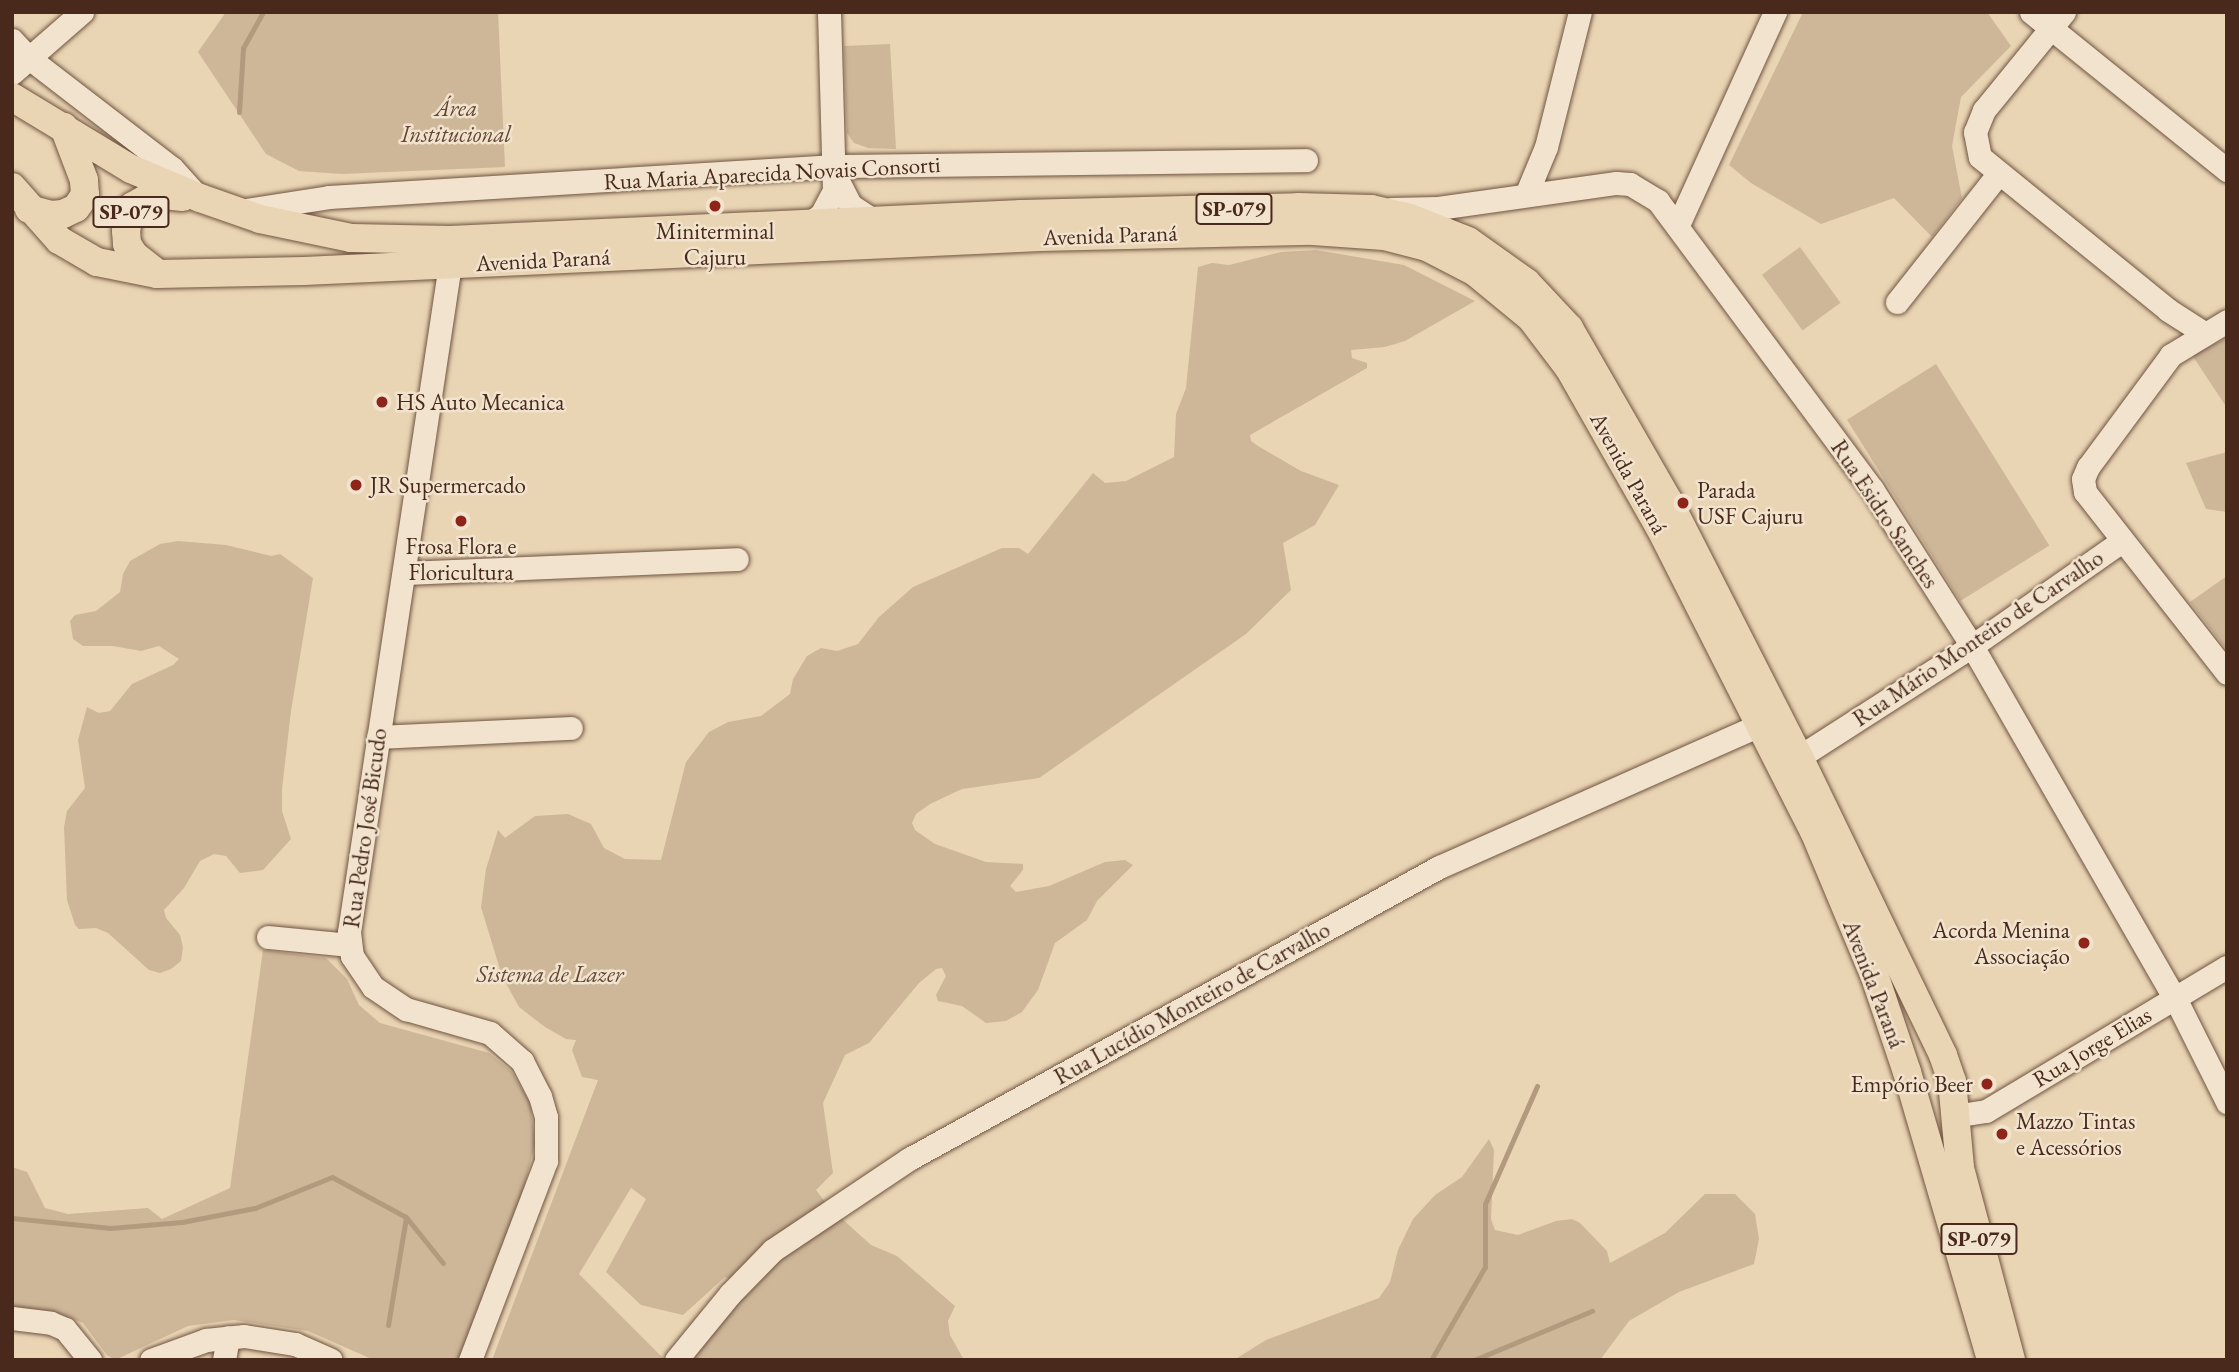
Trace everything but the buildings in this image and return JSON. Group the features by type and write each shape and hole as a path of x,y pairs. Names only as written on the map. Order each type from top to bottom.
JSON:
{"main road":[{"name":"Avenida Paraná","path":"16,74 19,104 64,127 131,169 239,211 292,227 341,236 450,240 1163,209 1371,209 1410,218 1468,241 1527,283 1569,328 1669,502 1799,757 1943,1055 1952,1081 1960,1168 2011,1360"},
{"name":"SP-079","path":"21,198 51,215 63,214 76,208 85,195 84,180 64,127"},
{"name":"SP-079","path":"158,274 134,255 127,244 126,231 133,206 153,194 200,198"},
{"name":"Avenida Paraná","path":"21,198 59,240 97,262 158,274 450,264 1040,237 1355,233 1427,247 1488,279 1531,318 1558,351 1660,528 1814,831 1875,977 1927,1132 1990,1360"},
{"path":"1875,977 1899,1017 1931,1100 1954,1116"}],"street":[{"path":"16,74 82,12"},
{"path":"805,225 827,206 835,170 829,12"},
{"path":"1526,195 1546,147 1580,12"},
{"path":"1678,225 1775,12"},
{"path":"2031,12 2058,20 2227,170"},
{"path":"2058,20 1984,110 1978,122 1975,145 1980,157 2168,310 2204,333"},
{"name":"Avenida Paraná","path":"12,40 16,74 172,168 200,198"},
{"path":"1546,147 1550,172 1557,182 1575,188"},
{"name":"Rua Maria Aparecida Novais Consorti","path":"239,211 329,197 835,170 1306,160"},
{"path":"835,170 850,205 876,222"},
{"path":"1897,302 1998,174"},
{"name":"Rua Esidro Sanches","path":"1371,209 1438,208 1575,188 1630,184 1658,201 1872,489 1972,646 2174,998 2227,1102"},
{"name":"Rua Pedro José Bicudo","path":"450,264 405,573 351,910 349,945 373,987 388,999 406,1009 490,1032 508,1045 522,1061 540,1096 547,1129 546,1161 470,1360"},
{"path":"2168,310 2183,345"},
{"name":"Rua Mário Monteiro de Carvalho","path":"1799,757 1972,646 2122,541 2084,492 2083,479 2088,467 2162,365 2183,345 2227,321"},
{"path":"2122,541 2227,673"},
{"path":"405,573 737,559"},
{"name":"Rua Lucídio Monteiro de Carvalho","path":"676,1360 730,1294 773,1250 909,1159 1439,867 1760,725"},
{"path":"378,737 571,728"},
{"path":"268,937 349,945"},
{"name":"Rua Jorge Elias","path":"1954,1116 1986,1111 2227,967"},
{"path":"12,1318 51,1323 65,1329 90,1360"},
{"path":"224,1360 228,1337"},
{"path":"151,1360 206,1339 228,1337 268,1338 295,1344 331,1360"}],"green space":[{"name":"Área Institucional","path":"226,12 498,12 505,167 342,174 299,171 266,154 198,52"},
{"path":"1803,12 1987,12 2011,46 1961,97 1952,146 1962,198 1932,237 1894,198 1821,224 1751,183 1729,165"},
{"path":"890,44 896,149 868,148 854,143 847,133 844,46"},
{"path":"1800,247 1841,303 1803,330 1762,275"},
{"name":"Sistema de Lazer","path":"1316,250 1404,265 1475,301 1405,341 1385,347 1351,350 1352,358 1367,363 1367,368 1250,435 1251,441 1258,446 1301,471 1339,485 1315,525 1283,543 1291,590 1246,634 1039,778 962,789 930,804 916,814 912,823 915,830 935,844 986,862 1023,864 1023,870 1010,886 1016,892 1049,886 1105,862 1125,860 1133,865 1097,901 1087,920 1055,943 1038,990 1022,1012 1006,1021 986,1023 962,1006 938,1001 936,995 946,976 942,968 936,969 919,983 869,1043 845,1055 823,1103 833,1173 816,1190 829,1207 871,1245 897,1256 955,1306 948,1321 950,1335 964,1360 692,1360 747,1286 725,1277 683,1315 641,1305 606,1272 646,1199 631,1188 579,1274 665,1360 492,1360 598,1080 582,1077 572,1050 576,1040 566,1039 545,1027 519,1007 502,976 481,907 486,869 498,830 505,838 535,816 568,814 591,824 604,848 625,859 661,860 686,762 709,732 728,722 761,716 790,694 793,679 807,656 821,648 837,651 858,644 879,617 913,587 1002,548 1019,548 1028,554 1093,473 1105,483 1126,481 1174,457 1176,414 1186,388 1198,267 1212,263 1229,265 1281,252"},
{"path":"2227,338 2227,408 2192,355"},
{"path":"1936,364 2049,545 1960,601 1847,420"},
{"path":"2227,452 2227,512 2206,509 2186,463"},
{"path":"178,541 226,545 271,556 280,554 313,578 291,711 282,789 282,811 291,839 263,870 240,873 226,856 214,854 200,861 184,888 164,910 166,918 180,935 183,947 181,961 160,973 149,970 108,933 96,928 79,929 75,925 67,900 64,827 67,811 85,788 78,740 87,707 99,713 110,711 132,684 173,665 179,659 159,646 141,651 113,646 83,646 73,639 70,621 75,615 96,611 120,592 123,574 130,561 160,544"},
{"path":"2227,576 2227,650 2190,602"},
{"path":"263,950 326,958 347,979 359,1005 380,1023 489,1053 512,1072 530,1103 535,1144 522,1195 459,1360 374,1360 308,1331 234,1320 188,1326 115,1360 107,1355 83,1323 57,1313 12,1307 12,1167 27,1172 45,1208 68,1214 148,1208 162,1219 230,1188"},
{"path":"1489,1139 1494,1150 1491,1219 1495,1230 1518,1235 1556,1221 1572,1219 1580,1223 1607,1251 1610,1263 1665,1233 1705,1194 1735,1194 1755,1214 1759,1239 1754,1264 1679,1292 1629,1321 1600,1360 1234,1360 1266,1340 1379,1298 1390,1282 1398,1250 1413,1219 1435,1195 1462,1177"}],"waterway":[{"path":"239,112 243,48 263,12"},
{"path":"1431,1360 1485,1267 1485,1204 1537,1086"},
{"path":"12,1218 110,1228 182,1222 255,1208 332,1177 406,1217 443,1263"},
{"path":"388,1325 406,1218"},
{"path":"1474,1360 1592,1311"}],"place":[{"name":"Miniterminal Cajuru","path":"715,206"},
{"name":"HS Auto Mecanica","path":"382,402"},
{"name":"JR Supermercado","path":"356,485"},
{"name":"Parada USF Cajuru","path":"1683,503"},
{"name":"Frosa Flora e Floricultura","path":"461,521"},
{"name":"Acorda Menina Associação","path":"2084,943"},
{"name":"Empório Beer","path":"1987,1084"},
{"name":"Mazzo Tintas e Acessórios","path":"2002,1134"}]}
